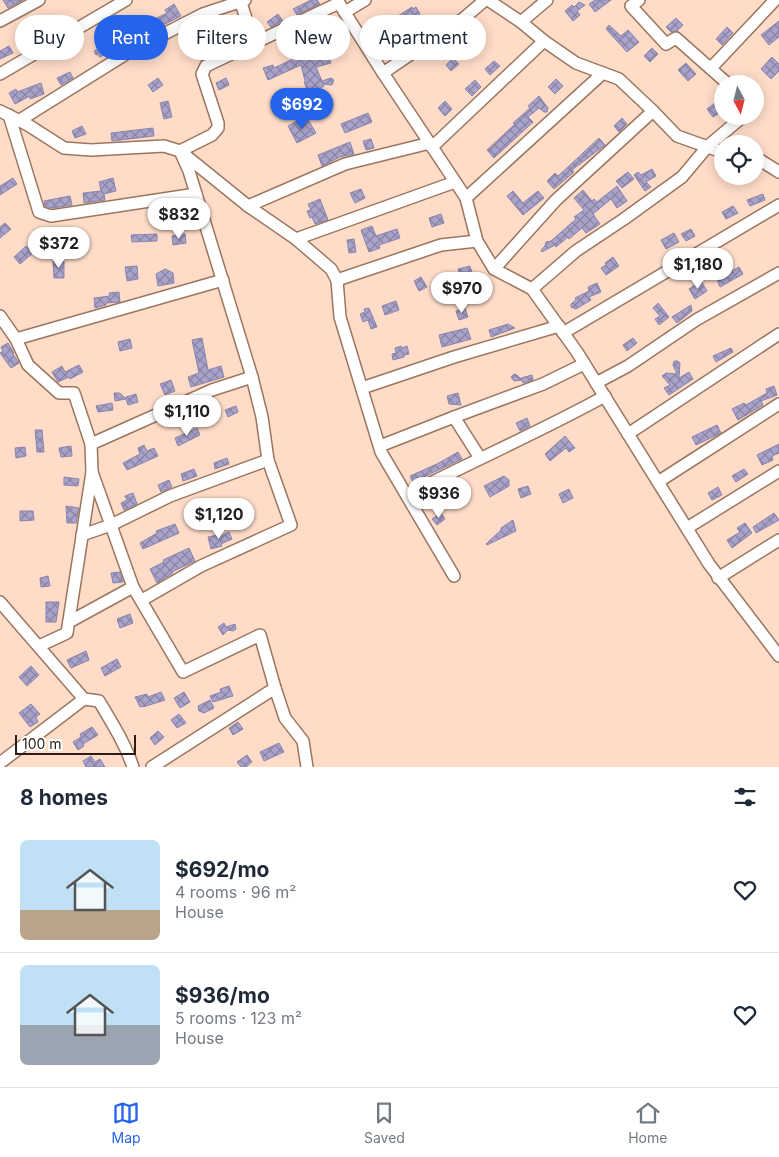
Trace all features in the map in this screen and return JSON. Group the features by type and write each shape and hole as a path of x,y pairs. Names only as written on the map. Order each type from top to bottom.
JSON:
{"street":[{"path":"0,21 39,0"},
{"path":"0,74 126,0"},
{"path":"266,38 340,5 365,0"},
{"path":"383,73 464,18 486,0 522,22 544,41 576,63 618,79 654,111 677,136 714,149"},
{"path":"522,22 547,0"},
{"path":"638,0 632,6 666,44 676,38 718,75"},
{"path":"711,68 775,0"},
{"path":"9,116 203,14 243,1 247,15"},
{"path":"340,5 466,198 477,241 494,269 532,290 605,396 718,578 777,649"},
{"path":"248,206 345,164 431,145 544,41"},
{"path":"180,151 212,135 218,128 202,74 206,66 219,60"},
{"path":"466,198 603,73"},
{"path":"494,269 556,200 654,111"},
{"path":"9,116 64,148 91,150 164,146 180,151 248,206 296,239 331,268 337,280 340,317 380,446 454,576"},
{"path":"9,116 39,212 51,216 196,194"},
{"path":"532,290 576,251 682,177 708,146 733,125"},
{"path":"142,600 202,566 291,525 268,460 262,417 252,377 196,194 180,151"},
{"path":"764,162 779,172"},
{"path":"296,239 455,182"},
{"path":"362,388 454,356 561,330 779,205"},
{"path":"337,280 441,246 477,241"},
{"path":"596,383 628,366 696,320 779,273"},
{"path":"16,339 223,280"},
{"path":"0,316 16,339 28,365 59,393 74,393 91,444 92,472 67,633 39,646"},
{"path":"628,434 779,334"},
{"path":"380,446 543,384 584,364"},
{"path":"91,444 212,390 252,377"},
{"path":"407,495 480,458 560,421 605,396"},
{"path":"658,482 779,404"},
{"path":"454,417 480,458"},
{"path":"82,536 111,525 170,496 268,460"},
{"path":"687,528 779,471"},
{"path":"92,472 133,587 183,672 260,635 274,688 285,718 304,741 307,767"},
{"path":"718,578 779,540"},
{"path":"69,622 133,587"},
{"path":"0,602 84,698 99,701 128,751 133,767"},
{"path":"152,767 274,688"},
{"path":"0,762 84,698"}],"building":[{"path":"3,0 23,0 8,8"},
{"path":"311,0 317,0 320,4 297,15 293,9"},
{"path":"595,0 611,0 595,12 589,4"},
{"path":"579,2 585,5 577,11 580,15 573,21 565,11 572,5 574,7"},
{"path":"174,4 180,15 168,22 168,15 163,15 167,13 165,10"},
{"path":"412,7 413,9 416,7 420,14 418,15 400,15"},
{"path":"276,15 276,24 271,27 267,22"},
{"path":"676,18 683,25 677,31 671,32 666,27"},
{"path":"779,21 779,37 769,45 761,35"},
{"path":"609,25 621,36 628,30 639,42 627,52 606,29"},
{"path":"727,27 733,33 722,45 716,39"},
{"path":"9,46 13,53 0,59 0,51"},
{"path":"652,48 658,54 650,62 644,56"},
{"path":"772,57 779,64 779,71 771,79 761,69"},
{"path":"291,60 330,60 331,63 316,67 322,81 331,78 334,80 332,85 323,84 324,86 309,94 304,82 301,65 268,80 263,68 273,65 274,68"},
{"path":"451,60 455,60 459,64 451,71 446,65"},
{"path":"494,61 500,66 490,75 485,69"},
{"path":"686,63 696,74 688,81 678,70"},
{"path":"70,72 73,78 61,85 57,78"},
{"path":"158,78 163,85 153,92 148,85"},
{"path":"226,78 229,85 219,90 216,83"},
{"path":"556,79 563,86 555,94 548,87"},
{"path":"475,80 481,87 472,96 465,89"},
{"path":"41,83 44,94 30,99 30,96 15,104 9,93 16,89 17,92"},
{"path":"539,96 548,108 547,112 539,108 528,117 533,122 494,158 487,150 515,124 513,123 530,108 528,106"},
{"path":"168,101 172,117 164,119 160,103"},
{"path":"445,101 452,109 445,116 438,108"},
{"path":"714,104 714,116 713,117 707,109"},
{"path":"368,113 372,122 345,133 341,124"},
{"path":"306,116 316,133 297,143 288,126"},
{"path":"622,118 627,124 619,132 614,126"},
{"path":"82,126 86,134 75,138 72,131"},
{"path":"153,128 154,136 112,141 111,133"},
{"path":"599,138 605,145 572,170 569,166"},
{"path":"371,139 374,148 366,150 363,141"},
{"path":"350,142 354,154 340,157 322,166 318,155"},
{"path":"569,166 574,172 554,189 547,181 555,173 558,176"},
{"path":"652,169 656,176 646,182 651,187 645,191 634,175 638,172 641,175"},
{"path":"628,172 634,179 622,188 616,181"},
{"path":"13,178 17,184 0,195 0,186"},
{"path":"113,178 116,191 104,194 105,200 84,203 83,193 101,191 99,182"},
{"path":"617,186 627,201 617,208 611,199 593,214 600,224 586,233 582,228 556,247 555,245 542,252 541,250 546,242 551,241 576,219 574,217 584,210 574,198 583,190 592,201 594,199 597,202"},
{"path":"361,189 365,198 355,203 350,193"},
{"path":"513,191 523,203 538,191 544,198 523,215 507,196"},
{"path":"763,194 765,200 750,206 747,200"},
{"path":"70,196 72,205 52,208 45,206 44,201"},
{"path":"320,199 328,220 315,224 307,211 311,210 308,204"},
{"path":"733,206 738,213 726,219 722,212"},
{"path":"441,214 444,223 432,227 429,218"},
{"path":"5,223 11,229 0,238 0,227"},
{"path":"372,226 376,236 397,229 400,238 379,245 380,248 369,252 361,230"},
{"path":"691,229 695,236 686,241 681,234"},
{"path":"674,233 679,242 666,249 661,240"},
{"path":"157,234 157,241 132,242 131,235"},
{"path":"185,234 186,243 173,245 172,236"},
{"path":"354,239 356,252 349,253 347,240"},
{"path":"26,246 33,253 20,264 14,257"},
{"path":"613,257 619,266 606,275 601,268"},
{"path":"53,261 64,261 64,278 54,278"},
{"path":"137,266 138,279 127,281 125,267"},
{"path":"470,266 474,279 462,282 458,269"},
{"path":"739,267 743,274 720,287 717,279"},
{"path":"165,269 173,273 174,283 158,286 156,274"},
{"path":"421,277 427,287 419,291 414,281"},
{"path":"701,281 707,291 695,299 689,289"},
{"path":"597,283 601,292 589,297 591,300 576,309 571,307 571,304 576,300 575,298 589,291 588,287"},
{"path":"119,292 120,302 106,303 106,305 95,308 94,298 110,296 109,293"},
{"path":"396,301 399,310 385,315 382,306"},
{"path":"658,303 669,317 659,325 655,319 660,316 653,308"},
{"path":"691,305 692,311 677,323 672,317"},
{"path":"369,308 377,327 371,329 368,320 363,322 360,314 365,312 364,309"},
{"path":"465,308 468,317 459,320 456,311"},
{"path":"508,324 515,328 491,337 489,330"},
{"path":"467,328 471,339 442,347 439,335"},
{"path":"202,338 208,370 221,366 224,377 191,387 188,377 199,373 192,340"},
{"path":"633,338 637,343 627,351 623,345"},
{"path":"130,339 132,348 120,351 118,342"},
{"path":"8,343 19,363 11,368 0,353 3,351 1,347"},
{"path":"401,346 402,348 407,346 409,354 393,360 392,354 396,353 395,348"},
{"path":"731,348 733,352 716,362 713,356"},
{"path":"674,361 680,363 679,378 689,372 693,379 669,395 664,388 670,385 662,376 666,373 677,374 673,365"},
{"path":"79,365 83,372 70,379 69,377 58,382 52,372 62,366 65,372"},
{"path":"514,374 522,380 514,381 511,377"},
{"path":"532,375 533,380 523,383 521,378"},
{"path":"171,380 175,391 165,395 160,384"},
{"path":"774,386 777,395 761,401 763,405 738,420 732,409 744,403 746,405 767,393 766,389"},
{"path":"114,393 120,393 126,399 115,401"},
{"path":"458,393 461,405 449,404 447,396"},
{"path":"136,394 138,402 128,405 126,397"},
{"path":"112,403 113,410 98,412 96,406"},
{"path":"236,406 238,412 228,417 225,410"},
{"path":"527,418 530,426 520,431 516,423"},
{"path":"717,425 721,433 696,445 692,437"},
{"path":"197,428 200,435 178,446 175,438"},
{"path":"35,430 42,430 44,452 37,452"},
{"path":"565,436 575,448 569,452 566,448 550,461 545,454"},
{"path":"779,444 779,453 772,456 773,460 762,465 757,455"},
{"path":"144,445 147,451 154,448 158,456 127,470 123,463 140,454 138,448"},
{"path":"71,446 72,456 61,457 59,448"},
{"path":"25,447 26,456 16,458 15,448"},
{"path":"458,452 462,459 413,482 410,476"},
{"path":"227,458 229,464 215,469 214,463"},
{"path":"194,469 197,476 183,481 181,474"},
{"path":"744,469 748,474 736,482 732,476"},
{"path":"504,476 509,480 509,486 490,497 484,486"},
{"path":"64,477 79,479 78,486 64,485"},
{"path":"169,480 172,487 161,492 158,485"},
{"path":"528,486 531,494 521,498 518,489"},
{"path":"718,487 722,495 712,500 708,493"},
{"path":"569,489 573,498 563,503 559,494"},
{"path":"133,493 137,504 124,510 121,503 127,500 125,496"},
{"path":"66,506 79,508 76,523 67,523"},
{"path":"20,511 33,511 34,520 20,521"},
{"path":"206,512 207,514 210,513 213,518 192,527 190,521"},
{"path":"441,513 445,519 437,525 432,519"},
{"path":"774,513 779,520 756,533 753,527"},
{"path":"513,520 516,531 486,544 501,528"},
{"path":"745,523 752,533 732,548 727,540 740,532 737,528"},
{"path":"175,524 179,533 143,549 140,543 157,533 156,531"},
{"path":"229,532 232,539 221,544 222,546 211,549 208,537 218,535 219,537"},
{"path":"189,548 195,561 172,572 157,583 150,569 164,562 163,560"},
{"path":"120,572 123,582 113,583 111,573"},
{"path":"48,576 50,586 41,587 40,578"},
{"path":"46,602 59,602 56,622 46,622"},
{"path":"130,614 133,623 120,628 117,619"},
{"path":"224,623 226,627 235,624 236,629 233,631 228,630 223,635 218,627"},
{"path":"86,651 89,660 71,668 67,660"},
{"path":"117,659 121,667 105,676 101,668"},
{"path":"31,666 39,675 27,686 19,677"},
{"path":"229,686 233,696 213,702 210,696 221,692 220,689"},
{"path":"161,692 165,700 143,707 140,707 135,697 147,694 148,697"},
{"path":"184,692 190,702 180,708 174,698"},
{"path":"210,700 214,708 204,713 199,711 198,706"},
{"path":"31,704 40,714 36,717 38,722 30,727 19,713"},
{"path":"179,714 186,723 177,728 171,720"},
{"path":"238,722 243,729 233,735 229,728"},
{"path":"92,727 98,735 83,744 84,746 78,750 73,742 81,737 80,734"},
{"path":"158,731 164,737 155,745 150,738"},
{"path":"279,743 284,752 264,761 260,752"},
{"path":"247,755 252,762 246,767 241,767 237,762"},
{"path":"91,756 95,762 100,759 105,767 86,767 83,761"}]}
